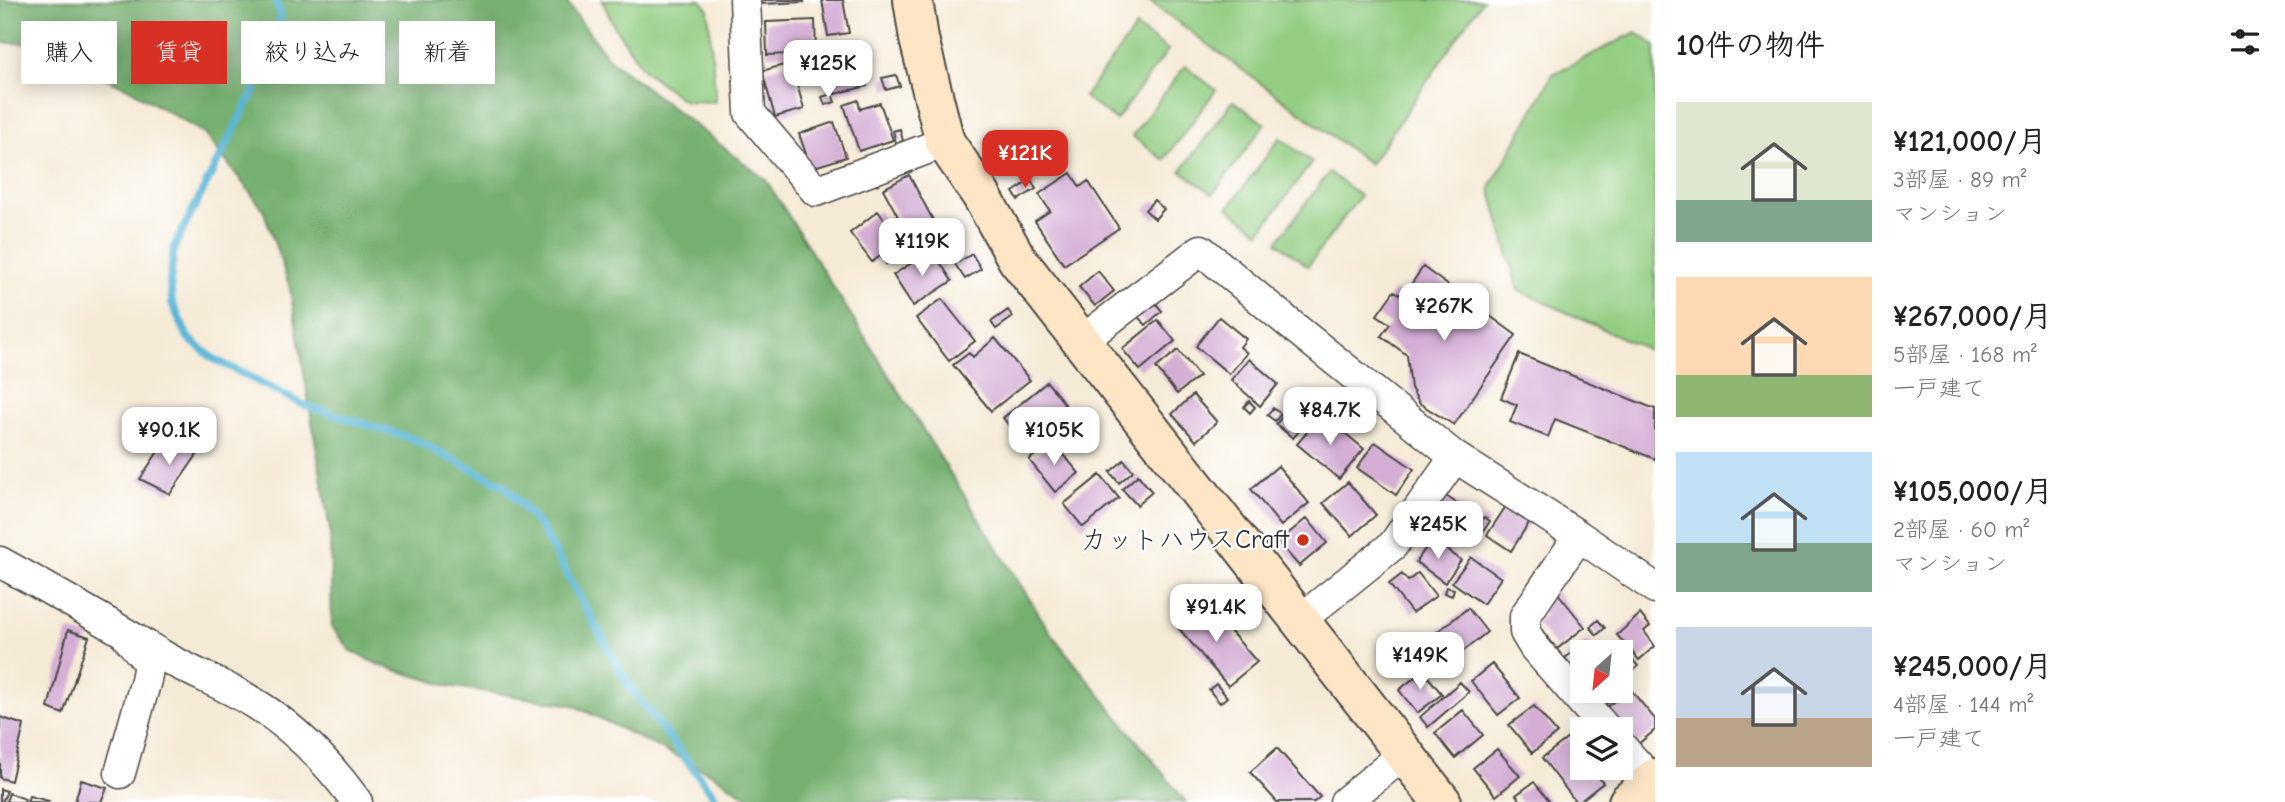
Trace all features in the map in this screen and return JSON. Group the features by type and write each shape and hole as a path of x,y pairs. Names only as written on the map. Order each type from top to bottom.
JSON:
{"street":[{"path":"745,0 750,113 816,191 945,142"},
{"path":"914,0 919,39 945,142 981,195 1017,260 1442,802"},
{"path":"1080,342 1201,250 1455,457 1655,588"},
{"path":"1300,620 1393,545 1455,457"},
{"path":"1579,536 1525,616 1525,632 1534,647 1596,717"},
{"path":"0,562 170,659 247,698 307,742 357,802"},
{"path":"118,628 143,653 149,663 120,773"},
{"path":"1345,802 1404,755"},
{"path":"1633,764 1648,786"}],"green space":[{"path":"0,0 565,0 609,59 766,180 1052,635 1186,802 755,802 714,775 573,705 449,686 379,665 350,650 332,627 330,530 290,288 263,209 205,134 117,83 117,21 21,21 21,43 0,43"},
{"path":"602,0 701,0 708,9 716,102 684,101 644,70 614,26"},
{"path":"1148,0 1483,0 1370,164"},
{"path":"1136,27 1168,50 1116,120 1084,97"},
{"path":"1636,32 1655,46 1655,353 1518,290 1490,188 1553,74"},
{"path":"1185,66 1216,90 1164,160 1132,136"},
{"path":"1233,101 1265,124 1213,194 1181,171"},
{"path":"1280,138 1312,162 1260,232 1228,208"},
{"path":"1329,172 1360,196 1308,266 1277,242"}],"building":[{"path":"760,0 804,0 804,2 761,4"},
{"path":"822,0 843,0 849,33 828,36"},
{"path":"815,20 816,53 767,55 766,22"},
{"path":"857,50 867,86 835,94 826,58"},
{"path":"791,63 804,109 775,117 762,71"},
{"path":"896,75 900,86 886,90 882,78"},
{"path":"832,94 835,102 825,105 822,97"},
{"path":"858,100 860,109 880,103 893,140 859,151 844,105"},
{"path":"834,122 846,157 811,168 799,134"},
{"path":"900,129 903,141 896,143 893,131"},
{"path":"1071,173 1080,187 1088,181 1119,228 1064,265 1035,221 1050,211 1039,194"},
{"path":"909,175 933,220 907,233 883,189"},
{"path":"1031,180 1036,189 1018,200 1013,192"},
{"path":"1154,200 1164,209 1155,219 1145,210"},
{"path":"878,211 900,241 872,262 850,233"},
{"path":"932,250 952,281 913,306 893,275"},
{"path":"890,253 894,259 886,264 882,258"},
{"path":"972,254 981,269 965,279 955,264"},
{"path":"1423,267 1516,335 1454,425 1419,403 1411,388 1407,355 1381,336 1390,324 1377,315 1394,291 1403,296"},
{"path":"1098,271 1114,291 1095,306 1079,287"},
{"path":"942,299 975,341 949,361 916,318"},
{"path":"1152,299 1162,311 1146,325 1135,314"},
{"path":"1008,310 1013,317 996,329 991,322"},
{"path":"1219,317 1246,339 1240,347 1247,353 1229,374 1196,346"},
{"path":"1158,320 1175,341 1140,370 1122,349"},
{"path":"995,338 1030,380 991,411 953,365 969,353 973,357"},
{"path":"1178,350 1199,376 1177,394 1156,368"},
{"path":"1519,354 1655,409 1655,459 1555,419 1548,437 1510,422 1517,405 1501,398"},
{"path":"1249,359 1278,384 1260,406 1231,380"},
{"path":"1047,382 1065,404 1021,440 1003,418"},
{"path":"1193,395 1217,422 1196,441 1172,414"},
{"path":"1249,401 1255,407 1250,413 1244,407"},
{"path":"1292,405 1309,420 1293,438 1276,424"},
{"path":"1273,408 1281,414 1275,421 1267,415"},
{"path":"1322,414 1364,449 1339,479 1297,444"},
{"path":"1068,428 1078,439 1069,447 1059,437"},
{"path":"165,441 199,452 170,494 140,479"},
{"path":"1052,441 1079,473 1055,492 1029,460"},
{"path":"1375,442 1414,469 1396,495 1357,468"},
{"path":"1124,460 1133,471 1119,483 1110,472"},
{"path":"1278,466 1309,503 1281,526 1251,489"},
{"path":"1100,475 1119,498 1083,527 1064,504"},
{"path":"1138,475 1152,492 1137,505 1122,489"},
{"path":"1348,482 1376,515 1352,536 1323,503"},
{"path":"1446,496 1479,518 1462,543 1429,521"},
{"path":"1506,506 1530,521 1511,551 1487,535"},
{"path":"1484,517 1490,521 1479,538 1473,534"},
{"path":"1307,518 1327,543 1299,566 1278,542"},
{"path":"1432,539 1461,560 1445,583 1416,562"},
{"path":"1471,557 1501,578 1483,604 1452,582"},
{"path":"1418,573 1436,596 1412,613 1389,584 1402,574 1408,581"},
{"path":"1446,587 1454,589 1452,596 1444,593"},
{"path":"1557,592 1585,627 1557,649 1536,623 1545,615 1539,607"},
{"path":"1204,601 1257,662 1228,686 1176,625"},
{"path":"1468,608 1487,632 1452,660 1432,636"},
{"path":"1640,614 1650,626 1644,631 1655,646 1639,660 1633,653 1633,640 1621,640 1617,635"},
{"path":"1598,620 1605,628 1597,635 1590,627"},
{"path":"68,630 89,637 63,714 48,708"},
{"path":"1492,664 1520,698 1498,715 1471,681"},
{"path":"1423,671 1442,694 1417,713 1399,690"},
{"path":"1460,682 1469,692 1428,727 1420,717"},
{"path":"1216,684 1227,697 1220,703 1209,690"},
{"path":"1633,693 1655,719 1655,730 1637,745 1633,740 1633,717 1615,717 1607,707 1611,704 1633,704"},
{"path":"1534,706 1557,733 1532,753 1509,725"},
{"path":"1463,710 1483,735 1455,758 1435,733"},
{"path":"0,717 24,725 11,781 0,778"},
{"path":"1568,738 1570,780 1601,780 1603,783 1576,802 1542,758"},
{"path":"1277,748 1320,797 1314,802 1277,802 1250,772"},
{"path":"1497,749 1520,776 1496,796 1473,768"},
{"path":"81,780 107,788 101,802 75,802"},
{"path":"1534,782 1550,802 1522,802 1516,795"},
{"path":"0,789 7,791 2,802 0,802"},
{"path":"9,793 25,799 24,802 6,802"},
{"path":"29,796 49,801 27,802"}],"waterway":[{"path":"275,0 280,13 279,42 174,247 170,281 172,303 188,338 214,359 304,405 413,439 505,486 541,528 629,686 719,802"}],"place":[{"name":"カットハウスCraft","path":"1303,540"}]}
